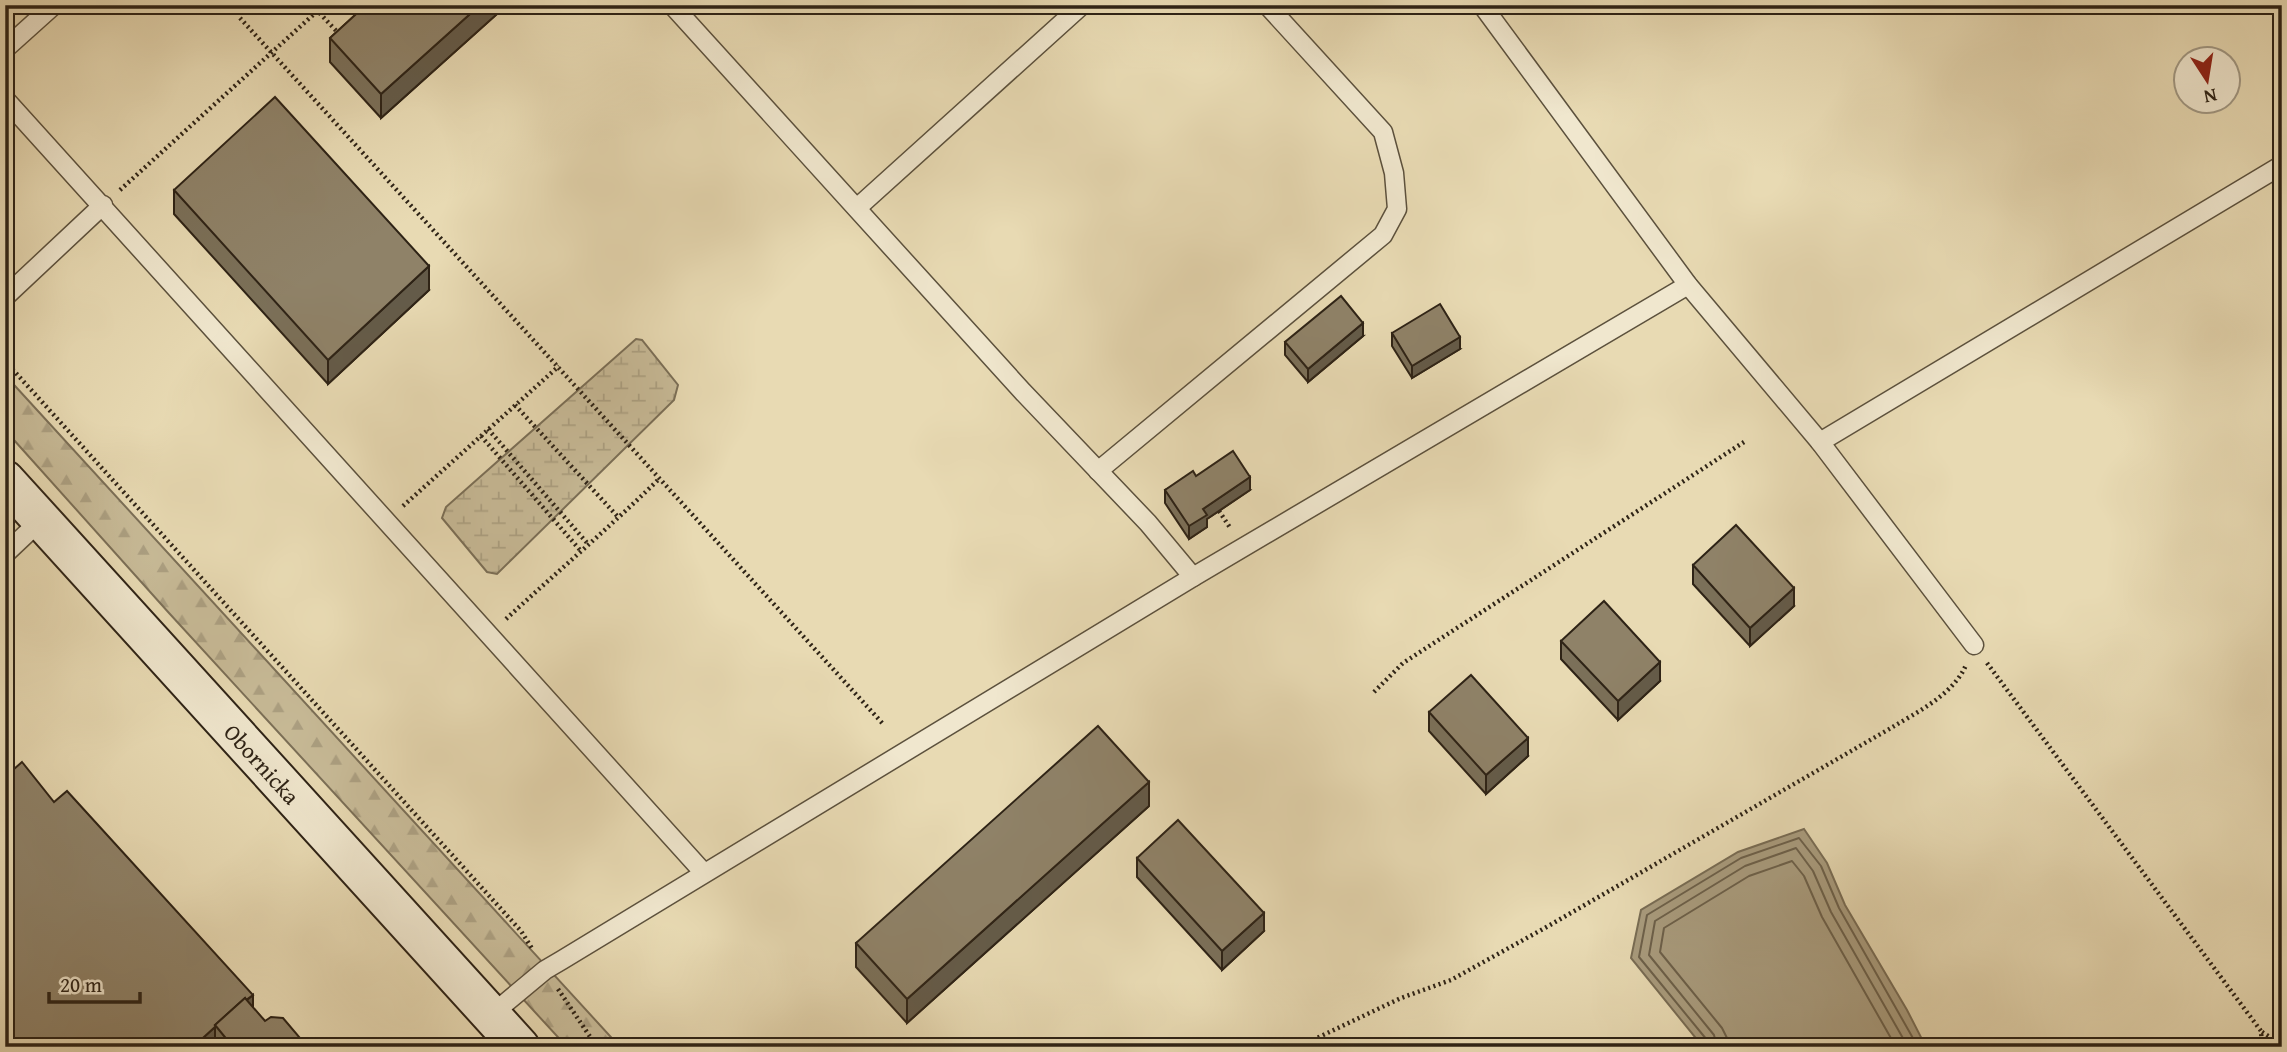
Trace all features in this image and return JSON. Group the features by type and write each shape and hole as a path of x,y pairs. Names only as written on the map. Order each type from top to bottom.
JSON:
{"main road":[{"name":"Obornicka","path":"5,480 520,1047"}],"lane":[{"path":"5,49 54,5"},
{"path":"672,5 1147,523 1193,577"},
{"path":"857,208 1082,5"},
{"path":"1098,471 1383,235 1397,209 1394,173 1383,132 1267,5"},
{"path":"1482,5 1688,285 1820,442 1974,645"},
{"path":"5,99 705,873"},
{"path":"1820,442 2282,165"},
{"path":"5,297 103,205"},
{"path":"491,1015 545,970 1193,577 1688,285"},
{"path":"5,554 41,520"}],"path":[{"path":"313,5 349,44"},
{"path":"103,205 324,5"},
{"path":"240,18 884,725"},
{"path":"5,361 521,931 597,1047"},
{"path":"387,520 560,368"},
{"path":"515,405 619,518"},
{"path":"488,429 588,544"},
{"path":"481,436 580,550"},
{"path":"1374,692 1403,663 1744,442"},
{"path":"489,634 660,478"},
{"path":"1974,645 2261,1031 2282,1045"},
{"path":"1298,1047 1401,998 1451,980 1891,728 1937,698 1961,676 1974,645"},
{"path":"2261,1031 2262,1047"}],"green space":[{"path":"636,339 642,340 678,385 674,400 497,574 487,572 442,518 446,507"},
{"path":"5,375 620,1047 567,1047 169,613 5,430"}],"water":[{"path":"1804,829 1827,863 1845,905 1926,1047 1703,1047 1631,958 1641,910 1738,852"}],"building":[{"path":"366,5 480,5 381,94 330,38"},
{"path":"275,97 429,266 328,360 174,190"},
{"path":"1341,296 1363,323 1308,369 1285,342"},
{"path":"1440,304 1460,337 1412,366 1392,333"},
{"path":"1233,451 1250,477 1203,509 1207,515 1189,526 1165,490 1193,471 1196,476"},
{"path":"1736,525 1794,588 1750,628 1693,565"},
{"path":"1604,601 1660,662 1618,701 1561,641"},
{"path":"1471,675 1528,738 1486,775 1429,712"},
{"path":"1098,726 1149,782 907,999 856,943"},
{"path":"22,762 54,802 67,791 253,995 246,1000 245,998 193,1047 21,1047 6,1031 5,777"},
{"path":"1178,820 1264,913 1222,951 1137,858"},
{"path":"245,998 265,1021 271,1017 283,1018 300,1038 299,1047 233,1047 215,1025"},
{"path":"318,1041 324,1047 312,1047"}]}
